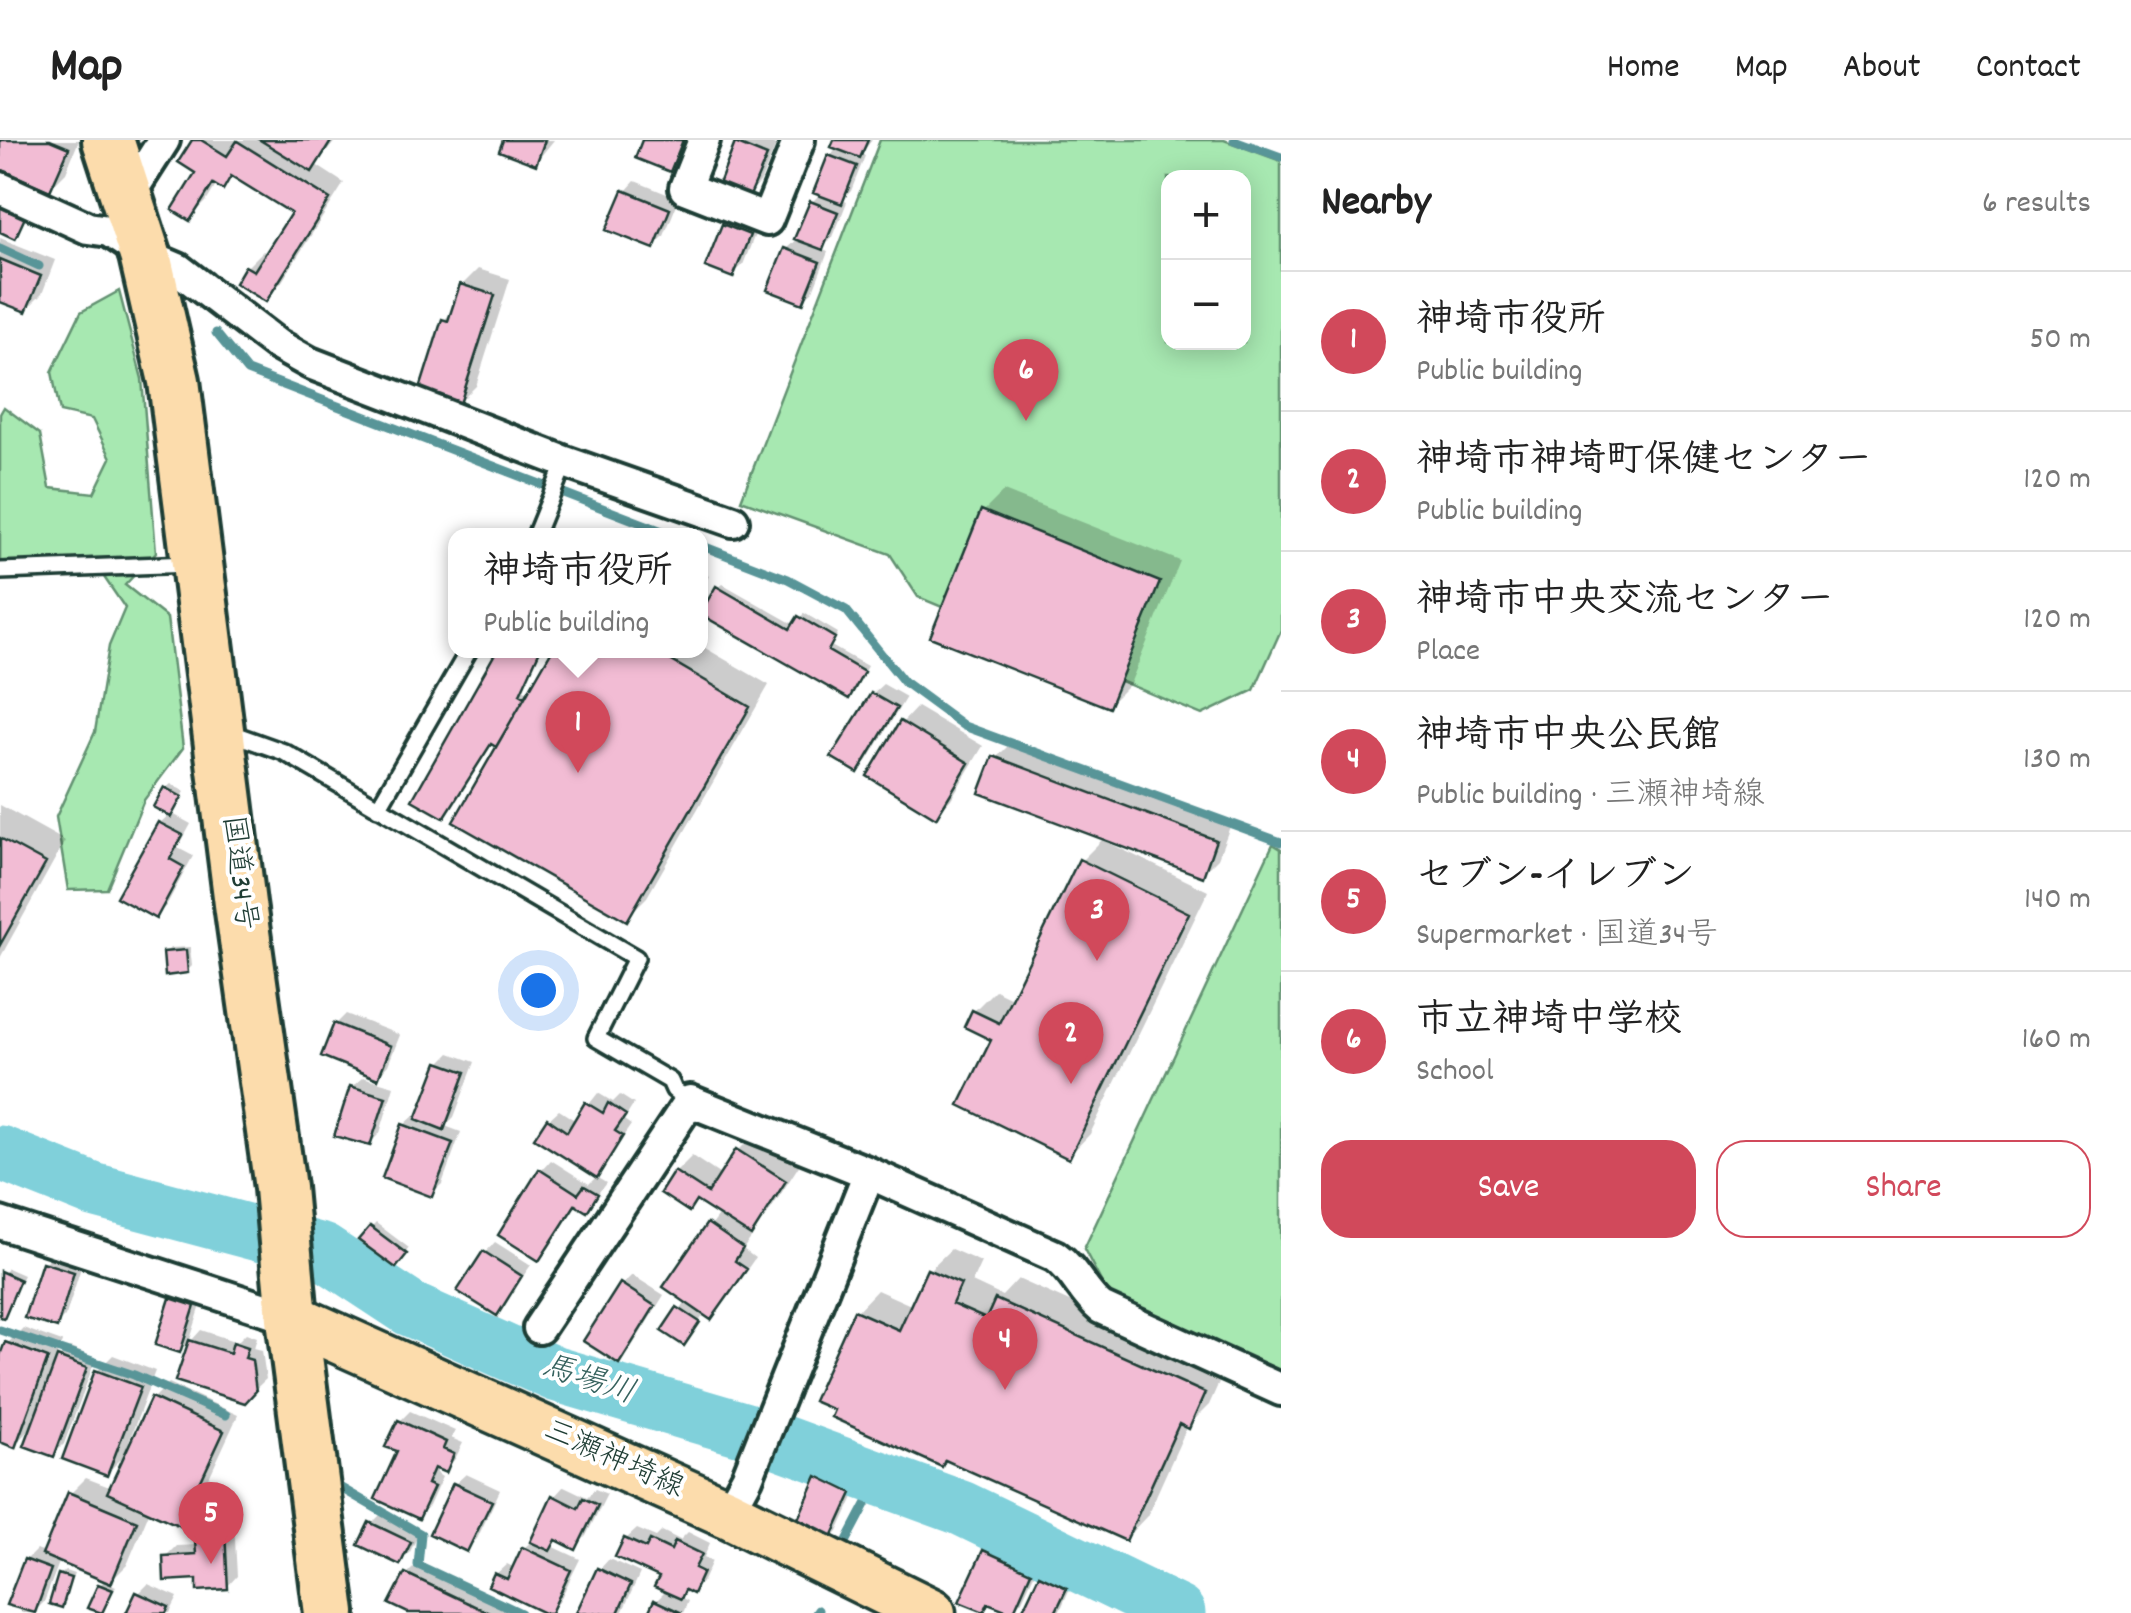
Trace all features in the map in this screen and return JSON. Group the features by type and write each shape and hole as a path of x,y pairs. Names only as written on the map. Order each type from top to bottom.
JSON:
{"highway":[{"name":"国道34号","path":"108,140 145,255 174,381 280,1188 330,1613"}],"main road":[{"name":"三瀬神埼線","path":"291,1300 931,1613"}],"street":[{"path":"127,198 164,140"},
{"path":"704,140 685,188 768,220 799,140"},
{"path":"0,188 88,228 109,231 145,255 178,269 276,344 310,363 565,462 732,521"},
{"path":"538,1328 690,1101 869,1173 1055,1256 1068,1265 1088,1298 1100,1308 1281,1390"},
{"path":"728,1513 755,1458 869,1173"},
{"path":"0,1223 291,1300"}],"lane":[{"path":"538,528 565,462"},
{"path":"0,570 199,563"},
{"path":"378,808 464,658"},
{"path":"220,735 242,736 284,752 636,958 596,1038 670,1081 674,1090 690,1101"}],"green space":[{"path":"880,140 1224,140 1281,161 1281,630 1254,690 1202,715 918,597 890,554 741,500"},
{"path":"119,291 142,379 156,552 125,585 167,618 183,748 144,800 107,889 68,890 56,817 95,732 109,646 125,608 91,558 0,565 0,414 4,407 40,434 50,488 94,493 111,458 92,419 60,412 52,372 81,312"},
{"path":"1273,844 1281,849 1281,1376 1107,1293 1084,1249"}],"building":[{"path":"0,140 50,140 69,148 50,191 0,169"},
{"path":"192,140 201,140 227,156 237,141 330,199 266,302 235,283 245,266 254,271 291,213 231,176 223,190 213,184 190,221 172,210 195,173 178,162"},
{"path":"260,140 332,140 312,172"},
{"path":"503,140 545,140 536,165 499,151"},
{"path":"642,140 683,140 670,172 635,158"},
{"path":"834,140 868,140 860,158 831,147"},
{"path":"735,143 767,156 750,196 719,184"},
{"path":"828,155 857,166 842,204 813,193"},
{"path":"623,190 670,209 654,249 606,230"},
{"path":"0,201 27,213 15,239 0,232"},
{"path":"810,201 838,212 823,250 794,239"},
{"path":"722,224 750,235 733,278 705,267"},
{"path":"784,248 820,262 803,304 767,290"},
{"path":"0,259 41,276 26,312 0,302"},
{"path":"460,284 495,295 460,404 419,392 442,319 448,321"},
{"path":"981,510 1160,582 1109,708 930,637"},
{"path":"716,586 790,629 798,616 835,638 828,651 864,672 849,699 708,619 708,600"},
{"path":"492,658 536,658 520,694 525,697 496,747 491,744 444,818 412,800"},
{"path":"547,658 667,658 750,707 627,921 453,822"},
{"path":"871,693 897,708 858,773 831,757"},
{"path":"900,721 969,763 936,818 867,776"},
{"path":"993,756 1216,840 1203,877 979,793"},
{"path":"164,787 182,797 171,817 153,807"},
{"path":"158,822 183,835 170,859 184,867 156,919 116,897"},
{"path":"0,838 46,863 0,945"},
{"path":"1079,859 1189,913 1069,1159 959,1105 991,1040 964,1027 972,1010 999,1023"},
{"path":"186,950 188,973 165,976 163,952"},
{"path":"334,1023 391,1046 378,1079 321,1056"},
{"path":"438,1062 466,1072 444,1130 416,1119"},
{"path":"350,1086 386,1097 370,1146 334,1136"},
{"path":"585,1102 603,1113 608,1103 626,1115 615,1131 623,1136 597,1178 534,1138 547,1118 567,1132"},
{"path":"402,1124 453,1143 432,1197 382,1178"},
{"path":"736,1149 786,1181 751,1236 696,1201 689,1212 660,1193 674,1171 708,1193"},
{"path":"539,1169 578,1194 584,1186 598,1194 587,1212 575,1205 539,1261 498,1235"},
{"path":"707,1223 743,1248 735,1261 747,1269 711,1320 663,1287"},
{"path":"370,1226 407,1254 396,1268 358,1240"},
{"path":"483,1251 522,1276 497,1316 457,1291"},
{"path":"42,1262 74,1272 57,1328 24,1318"},
{"path":"927,1269 961,1284 952,1304 986,1319 995,1299 1205,1393 1189,1429 1179,1424 1126,1541 945,1460 942,1467 831,1417 834,1410 813,1401 854,1310 899,1330"},
{"path":"0,1271 20,1280 4,1318 0,1317"},
{"path":"620,1283 655,1306 619,1364 583,1341"},
{"path":"170,1298 195,1306 180,1353 155,1345"},
{"path":"677,1307 700,1322 684,1346 661,1331"},
{"path":"189,1340 230,1353 233,1342 248,1347 245,1358 252,1360 256,1391 245,1403 175,1381"},
{"path":"5,1342 48,1358 15,1448 0,1442 0,1355"},
{"path":"57,1357 87,1368 54,1457 24,1446"},
{"path":"95,1370 141,1387 107,1476 62,1459"},
{"path":"151,1397 224,1431 180,1526 107,1493"},
{"path":"398,1420 446,1442 443,1449 454,1454 446,1473 434,1468 427,1484 434,1487 419,1519 375,1499 397,1451 385,1447"},
{"path":"817,1476 852,1493 828,1546 793,1530"},
{"path":"453,1483 492,1501 467,1552 429,1534"},
{"path":"68,1492 137,1521 111,1584 42,1555"},
{"path":"552,1495 578,1508 583,1498 598,1505 576,1550 556,1540 550,1551 530,1542"},
{"path":"224,1513 228,1589 197,1591 197,1579 164,1581 163,1556 196,1554 193,1515"},
{"path":"369,1522 411,1542 400,1565 358,1545"},
{"path":"624,1538 646,1548 650,1540 671,1550 675,1541 702,1554 695,1568 703,1572 693,1594 685,1590 681,1599 654,1587 659,1577 615,1557"},
{"path":"522,1547 571,1570 551,1613 488,1586 494,1573 507,1579"},
{"path":"983,1550 1031,1572 1013,1613 988,1603 984,1612 959,1602"},
{"path":"24,1559 51,1569 35,1613 6,1605"},
{"path":"597,1568 631,1584 618,1613 576,1613"},
{"path":"405,1573 489,1613 408,1613 389,1604"},
{"path":"58,1574 71,1578 62,1608 49,1604"},
{"path":"1039,1575 1067,1588 1055,1613 1021,1613"},
{"path":"98,1584 113,1590 102,1613 87,1608"},
{"path":"136,1592 169,1607 166,1613 126,1613"},
{"path":"654,1600 680,1612 648,1613"}],"waterway":[{"path":"1234,140 1281,157"},
{"path":"0,248 39,266"},
{"path":"216,333 247,371 654,528"},
{"path":"708,548 788,579 846,610 904,682 964,726 1281,842"},
{"name":"馬場川","path":"0,1153 93,1190 322,1251 410,1309 555,1374 756,1433 961,1508 1178,1613"},
{"path":"0,1330 134,1375 226,1415"},
{"path":"843,1548 880,1478"},
{"path":"341,1488 421,1534 418,1565 521,1613"}],"place":[{"name":"市立神埼中学校","path":"1026,421"},
{"name":"神埼市役所","path":"578,773"},
{"name":"神埼市中央交流センター","path":"1097,961"},
{"name":"神埼市神埼町保健センター","path":"1071,1084"},
{"name":"神埼市中央公民館","path":"1005,1390"},
{"name":"セブン-イレブン","path":"211,1564"}]}
